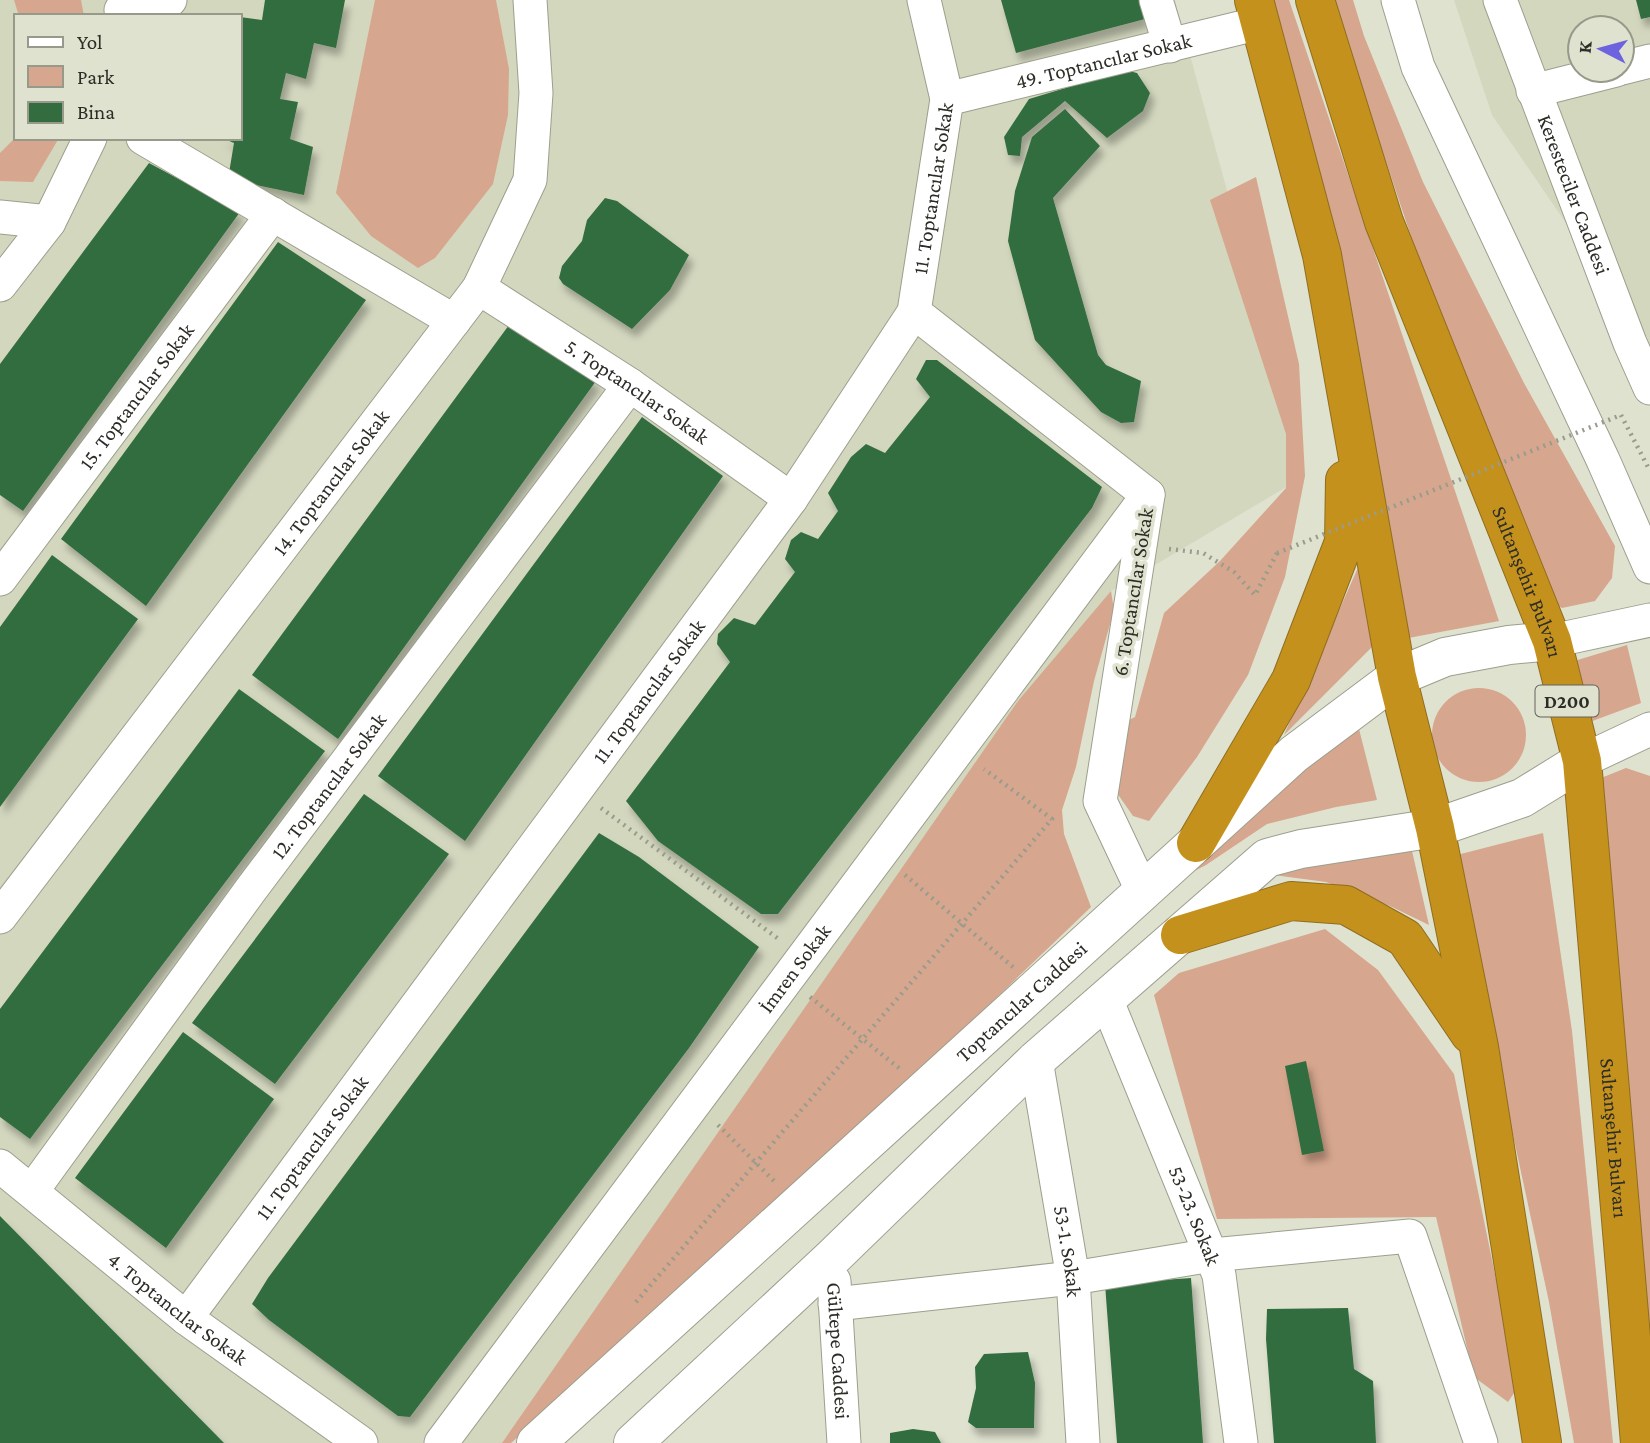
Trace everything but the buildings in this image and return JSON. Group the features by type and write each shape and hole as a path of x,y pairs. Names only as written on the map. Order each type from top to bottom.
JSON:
{"highway":[{"name":"Sultanşehir Bulvarı","path":"1315,0 1384,222 1552,641 1582,761 1640,1443"},
{"path":"1257,11 1322,255 1397,677 1435,828 1479,1047 1542,1443"},
{"path":"1196,843 1290,680 1344,542 1346,387"},
{"path":"1180,935 1291,901 1346,905 1405,939 1479,1047"}],"street":[{"path":"120,9 170,0"},
{"name":"14. Toptancılar Sokak","path":"0,917 479,288 530,180 536,93 530,0"},
{"name":"11. Toptancılar Sokak","path":"186,1318 791,499 914,312 947,99 924,0"},
{"path":"1156,0 1170,46"},
{"path":"1398,0 1418,67 1650,567"},
{"name":"Keresteciler Caddesi","path":"1500,0 1533,91 1640,340 1650,388"},
{"name":"49. Toptancılar Sokak","path":"947,99 1170,46 1257,11"},
{"path":"1533,91 1566,83"},
{"path":"0,285 49,222 89,140"},
{"path":"146,140 454,321"},
{"name":"15. Toptancılar Sokak","path":"0,579 273,214"},
{"path":"0,218 49,222"},
{"name":"5. Toptancılar Sokak","path":"479,288 630,385 791,499"},
{"name":"6. Toptancılar Sokak","path":"914,312 1148,495 1100,802 1143,891"},
{"name":"12. Toptancılar Sokak","path":"32,1191 252,888 630,385"},
{"name":"İmren Sokak","path":"441,1443 1148,495"},
{"path":"1552,641 1650,620"},
{"name":"Toptancılar Caddesi","path":"536,1443 1294,754 1397,677 1445,657 1509,645 1552,641"},
{"path":"633,1443 832,1258 1036,1060 1267,858 1301,849 1435,828 1521,798 1582,761 1650,729"},
{"name":"53-23. Sokak","path":"1106,999 1219,1275 1241,1443"},
{"name":"53-1. Sokak","path":"1036,1060 1073,1278 1083,1443"},
{"name":"4. Toptancılar Sokak","path":"0,1166 186,1318 361,1443"},
{"path":"835,1304 1073,1278 1212,1255 1410,1236 1481,1443"},
{"name":"Gültepe Caddesi","path":"832,1258 844,1443"},
{"path":"1537,1443 1542,1443"}],"path":[{"path":"1140,546 1203,553 1234,572 1255,596 1277,553 1620,415 1650,471"},
{"path":"633,1306 1052,819 958,749"},
{"path":"576,790 795,968 863,1039 925,1089"},
{"path":"881,853 1037,988"},
{"path":"695,1102 798,1205"}],"shaded area":[{"path":"0,0 1175,0 1305,476 1111,591 502,1443 0,1443"},
{"path":"1454,0 1650,0 1650,346 1492,115"}],"green space":[{"path":"14,0 81,0 84,14 18,14"},
{"path":"375,0 496,0 509,69 508,115 493,184 435,258 418,268 371,236 336,193"},
{"path":"1268,0 1289,0 1499,621 1403,639"},
{"path":"1332,0 1353,0 1364,36 1423,182 1524,383 1615,546 1612,578 1595,601 1562,608 1538,594 1429,290"},
{"path":"14,139 58,140 33,182 0,181 0,153"},
{"path":"1256,177 1299,364 1305,476 1285,577 1248,675 1197,757 1149,821 1133,816 1117,793 1121,724 1135,717 1164,613 1220,561 1286,488 1286,434 1210,200"},
{"path":"1364,554 1378,641 1284,735"},
{"path":"1111,591 1114,610 1094,681 1076,767 1062,810 1064,834 1091,907 659,1313 511,1443 502,1443 1018,701"},
{"path":"1627,645 1641,703 1587,723 1571,662"},
{"path":"1479,688 1497,692 1512,702 1522,717 1526,735 1522,753 1512,768 1497,778 1479,782 1461,778 1446,768 1436,753 1432,735 1436,717 1446,702 1461,692"},
{"path":"1357,721 1377,800 1267,824 1206,865 1181,878"},
{"path":"1626,768 1650,776 1650,1384 1601,778"},
{"path":"1543,833 1572,1031 1613,1443 1574,1443 1549,1302 1453,856"},
{"path":"1412,851 1429,925 1390,906 1326,882 1267,874"},
{"path":"1325,929 1378,970 1454,1074 1518,1387 1508,1402 1474,1377 1436,1217 1217,1219 1154,995 1179,973"}]}
